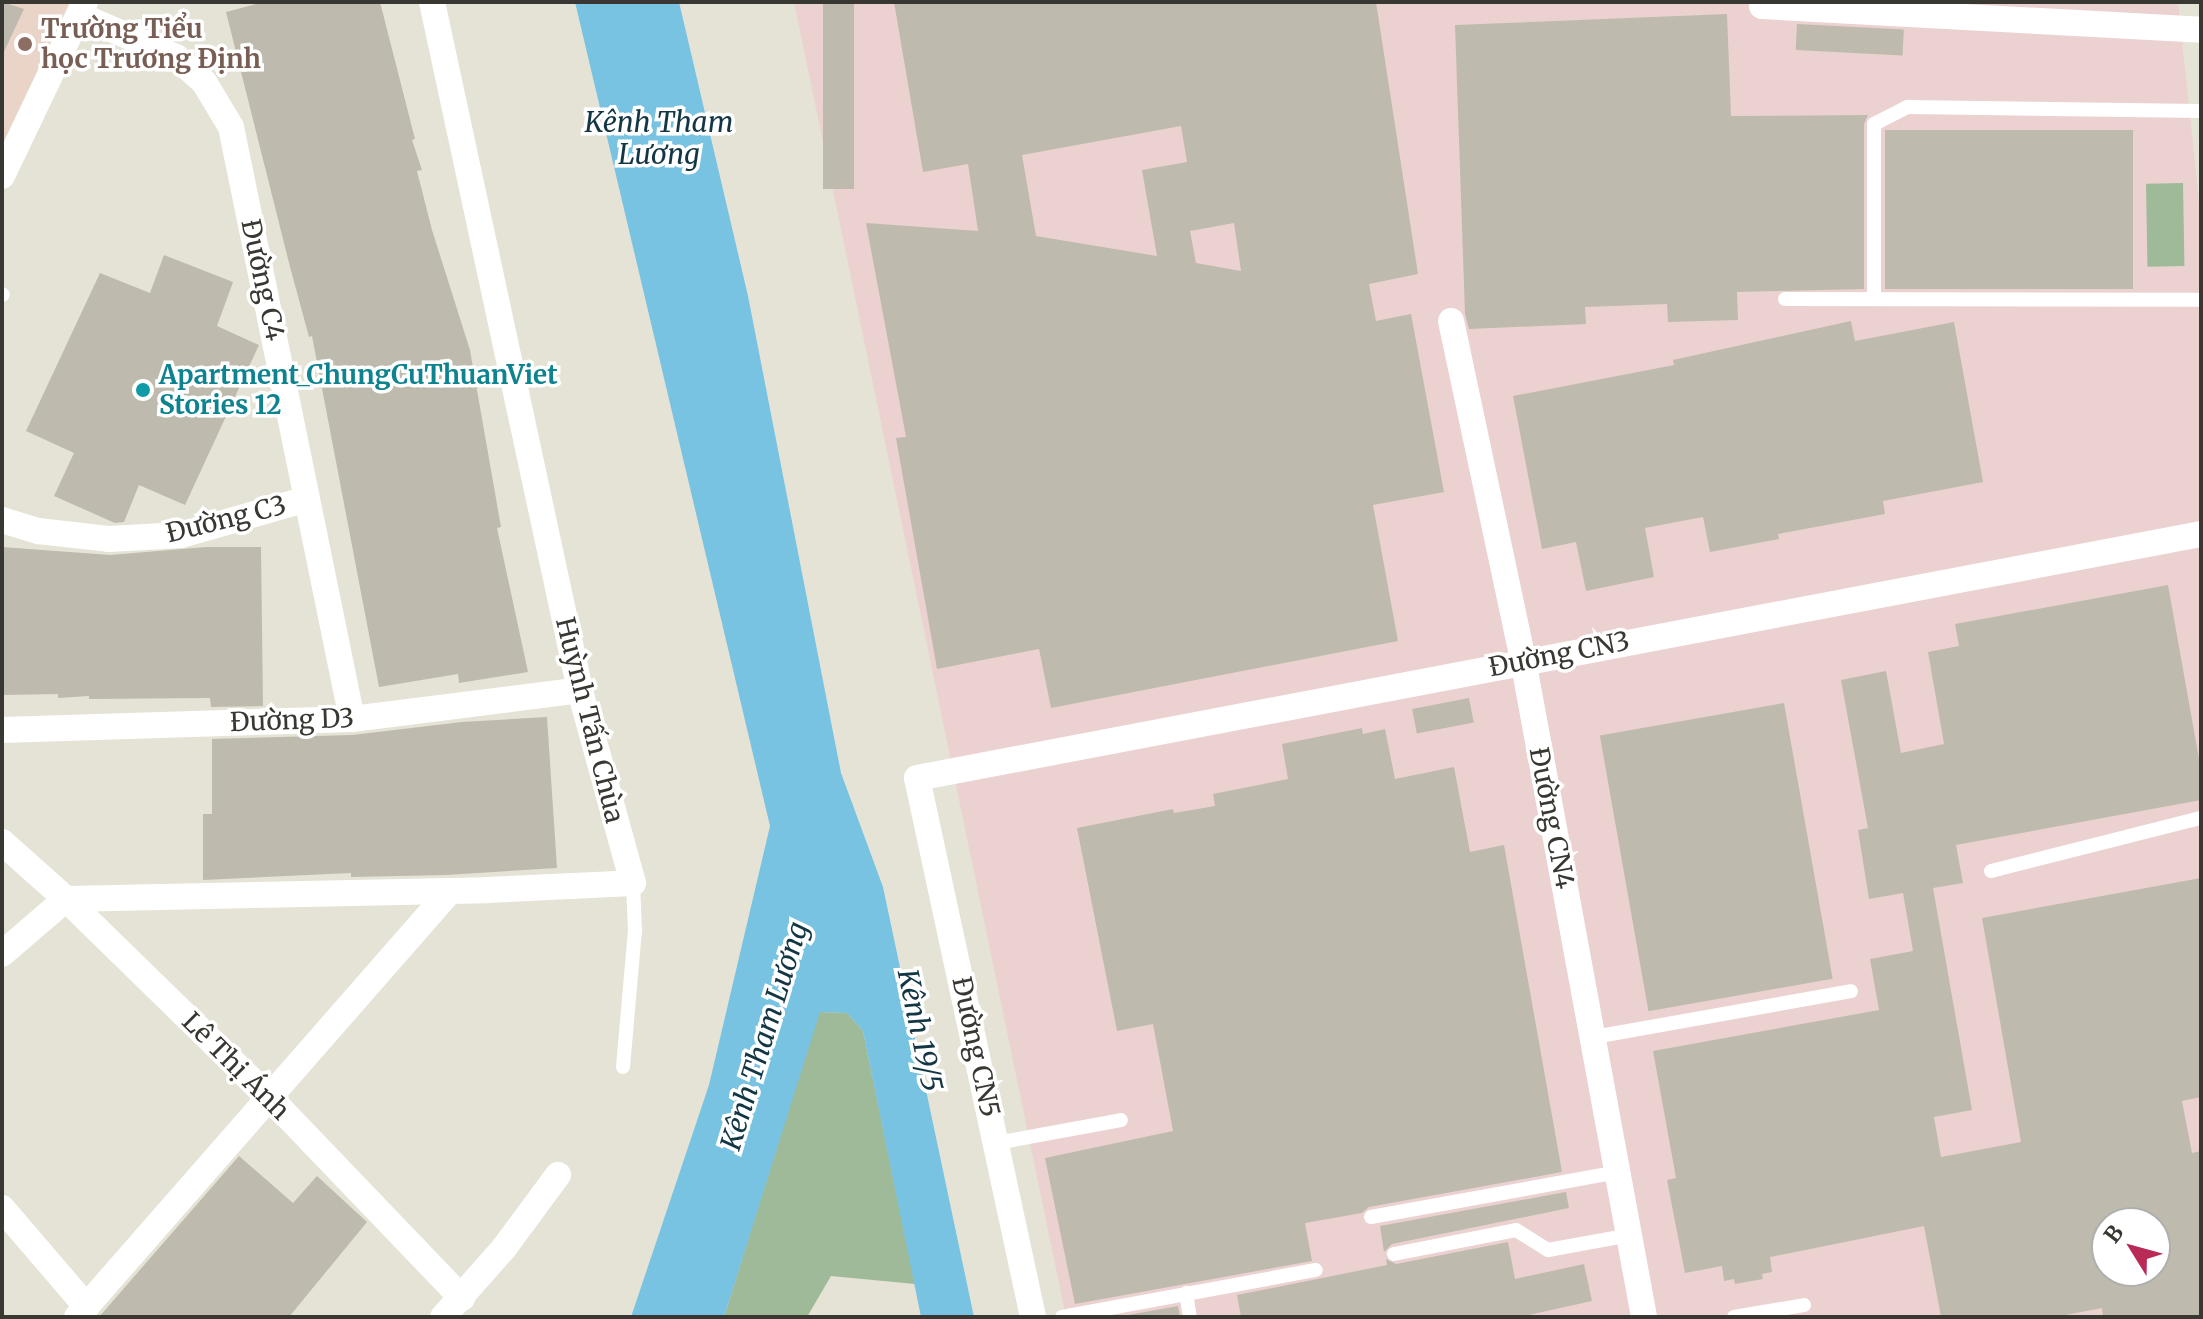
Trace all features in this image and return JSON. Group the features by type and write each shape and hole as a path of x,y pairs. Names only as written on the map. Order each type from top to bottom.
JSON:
{"street":[{"name":"Huỳnh Tấn Chùa","path":"432,2 580,690 633,883"},
{"path":"1762,4 2201,30"},
{"path":"2,176 82,8"},
{"name":"Đường C4","path":"82,8 176,57 204,82 231,127 352,719"},
{"name":"Đường CN4","path":"1451,321 1523,660 1644,1317"},
{"name":"Đường C3","path":"2,520 38,531 109,539 152,537 181,535 307,499"},
{"name":"Đường CN3","path":"917,778 1523,660 2201,534"},
{"name":"Đường D3","path":"2,730 352,719 580,690"},
{"name":"Đường CN5","path":"917,778 1033,1317"},
{"name":"Lê Thị Ánh","path":"2,842 66,899 271,1099 462,1298"},
{"path":"2,954 66,899 450,891 633,883"},
{"path":"2,1208 82,1312 450,891"},
{"path":"443,1317 462,1298 558,1175"}],"lane":[{"path":"1874,298 1874,124 1908,107 2201,111"},
{"path":"1785,299 2201,300"},
{"path":"1991,871 2201,818"},
{"path":"623,1067 635,931 633,883"},
{"path":"1594,1037 1851,991"},
{"path":"997,1143 1121,1120"},
{"path":"1371,1217 1619,1172"},
{"path":"1394,1254 1516,1230 1548,1250 1630,1235"},
{"path":"1062,1317 1316,1270"},
{"path":"1186,1293 1190,1317"},
{"path":"1734,1317 1804,1305"}],"shaded area":[{"name":"Trường Tiểu học Trương Định","path":"2,2 69,2 2,145"},
{"path":"794,2 2178,2 2201,220 2201,1317 1066,1317"}],"green space":[{"path":"2183,183 2184,266 2147,267 2146,184"},
{"path":"819,1012 847,1013 863,1031 915,1284 831,1276 807,1317 724,1317"}],"water":[{"name":"Kênh Tham Lương","path":"575,2 679,2 748,296 841,773 883,887 974,1317 921,1317 863,1031 847,1013 820,1012 724,1317 631,1317 709,1085 770,826"}],"building":[{"path":"2,2 24,9 2,56"},
{"path":"263,2 380,2 415,139 412,140 422,170 417,171 432,230 470,350 501,527 497,528 528,672 459,683 458,674 379,687 312,336 309,337 289,263 226,12"},
{"path":"823,2 854,2 854,189 823,189"},
{"path":"894,2 1376,2 1418,274 1369,284 1376,321 1411,314 1444,492 1373,505 1398,641 1051,708 1039,649 937,669 896,438 906,437 866,223 978,231 968,164 923,172","holes":["1181,126 1187,162 1142,170 1157,256 1036,236 1022,155","1234,223 1241,271 1196,263 1190,231"]},
{"path":"1727,14 1731,116 1868,115 1864,124 1864,289 1737,292 1738,320 1668,322 1667,304 1585,307 1586,324 1469,329 1465,314 1455,25"},
{"path":"1797,24 1904,30 1902,56 1796,50"},
{"path":"1885,130 2133,130 2133,289 1885,289"},
{"name":"Apartment_ChungCuThuanViet Stories 12","path":"164,255 233,282 217,326 259,345 185,505 139,485 124,522 115,523 54,496 74,453 26,431 100,273 150,293"},
{"path":"1851,321 1855,341 1954,322 1983,482 1883,501 1885,514 1778,534 1779,539 1710,552 1703,517 1645,528 1654,577 1586,591 1576,542 1542,549 1513,396 1674,365 1673,360"},
{"path":"2,547 110,555 206,547 261,547 263,706 211,707 210,698 89,699 89,696 58,698 58,694 2,695"},
{"path":"2168,585 2201,770 2201,800 1956,845 1963,883 1933,888 1972,1110 1934,1117 1941,1157 2021,1142 1982,918 2201,878 2201,1097 2182,1101 2192,1153 2201,1151 2201,1317 2103,1317 2102,1308 2056,1317 1941,1317 1924,1226 1770,1257 1772,1272 1762,1274 1763,1279 1735,1284 1734,1279 1724,1281 1722,1266 1685,1273 1667,1180 1676,1178 1653,1051 1879,1010 1870,959 1913,951 1903,893 1869,899 1858,830 1868,828 1841,680 1886,671 1901,753 1944,744 1928,652 1959,646 1955,624"},
{"path":"1469,698 1474,723 1417,734 1412,709"},
{"path":"1784,703 1833,979 1648,1011 1600,735"},
{"path":"547,717 557,868 446,875 351,877 351,873 203,880 203,814 212,814 212,739 352,735 462,722"},
{"path":"1362,728 1363,734 1385,729 1395,779 1454,767 1470,852 1504,845 1562,1172 1369,1207 1362,1213 1305,1223 1312,1261 1075,1304 1045,1158 1173,1131 1153,1024 1117,1031 1077,828 1173,809 1174,813 1215,806 1213,794 1288,779 1282,744"},
{"path":"239,1156 293,1203 317,1176 367,1222 289,1317 99,1317"},
{"path":"1566,1192 1569,1208 1392,1244 1384,1252 1380,1226"},
{"path":"1508,1242 1515,1279 1584,1264 1592,1301 1519,1317 1241,1317 1237,1295 1387,1265 1386,1259 1396,1264"},
{"path":"1178,1306 1180,1317 1117,1317"}],"place":[{"name":"Trường Tiểu học Trương Định","path":"25,44"},
{"name":"Apartment_ChungCuThuanViet Stories 12","path":"143,390"}],"water label":[{"name":"Kênh 19/5","path":"920,1030"}]}
